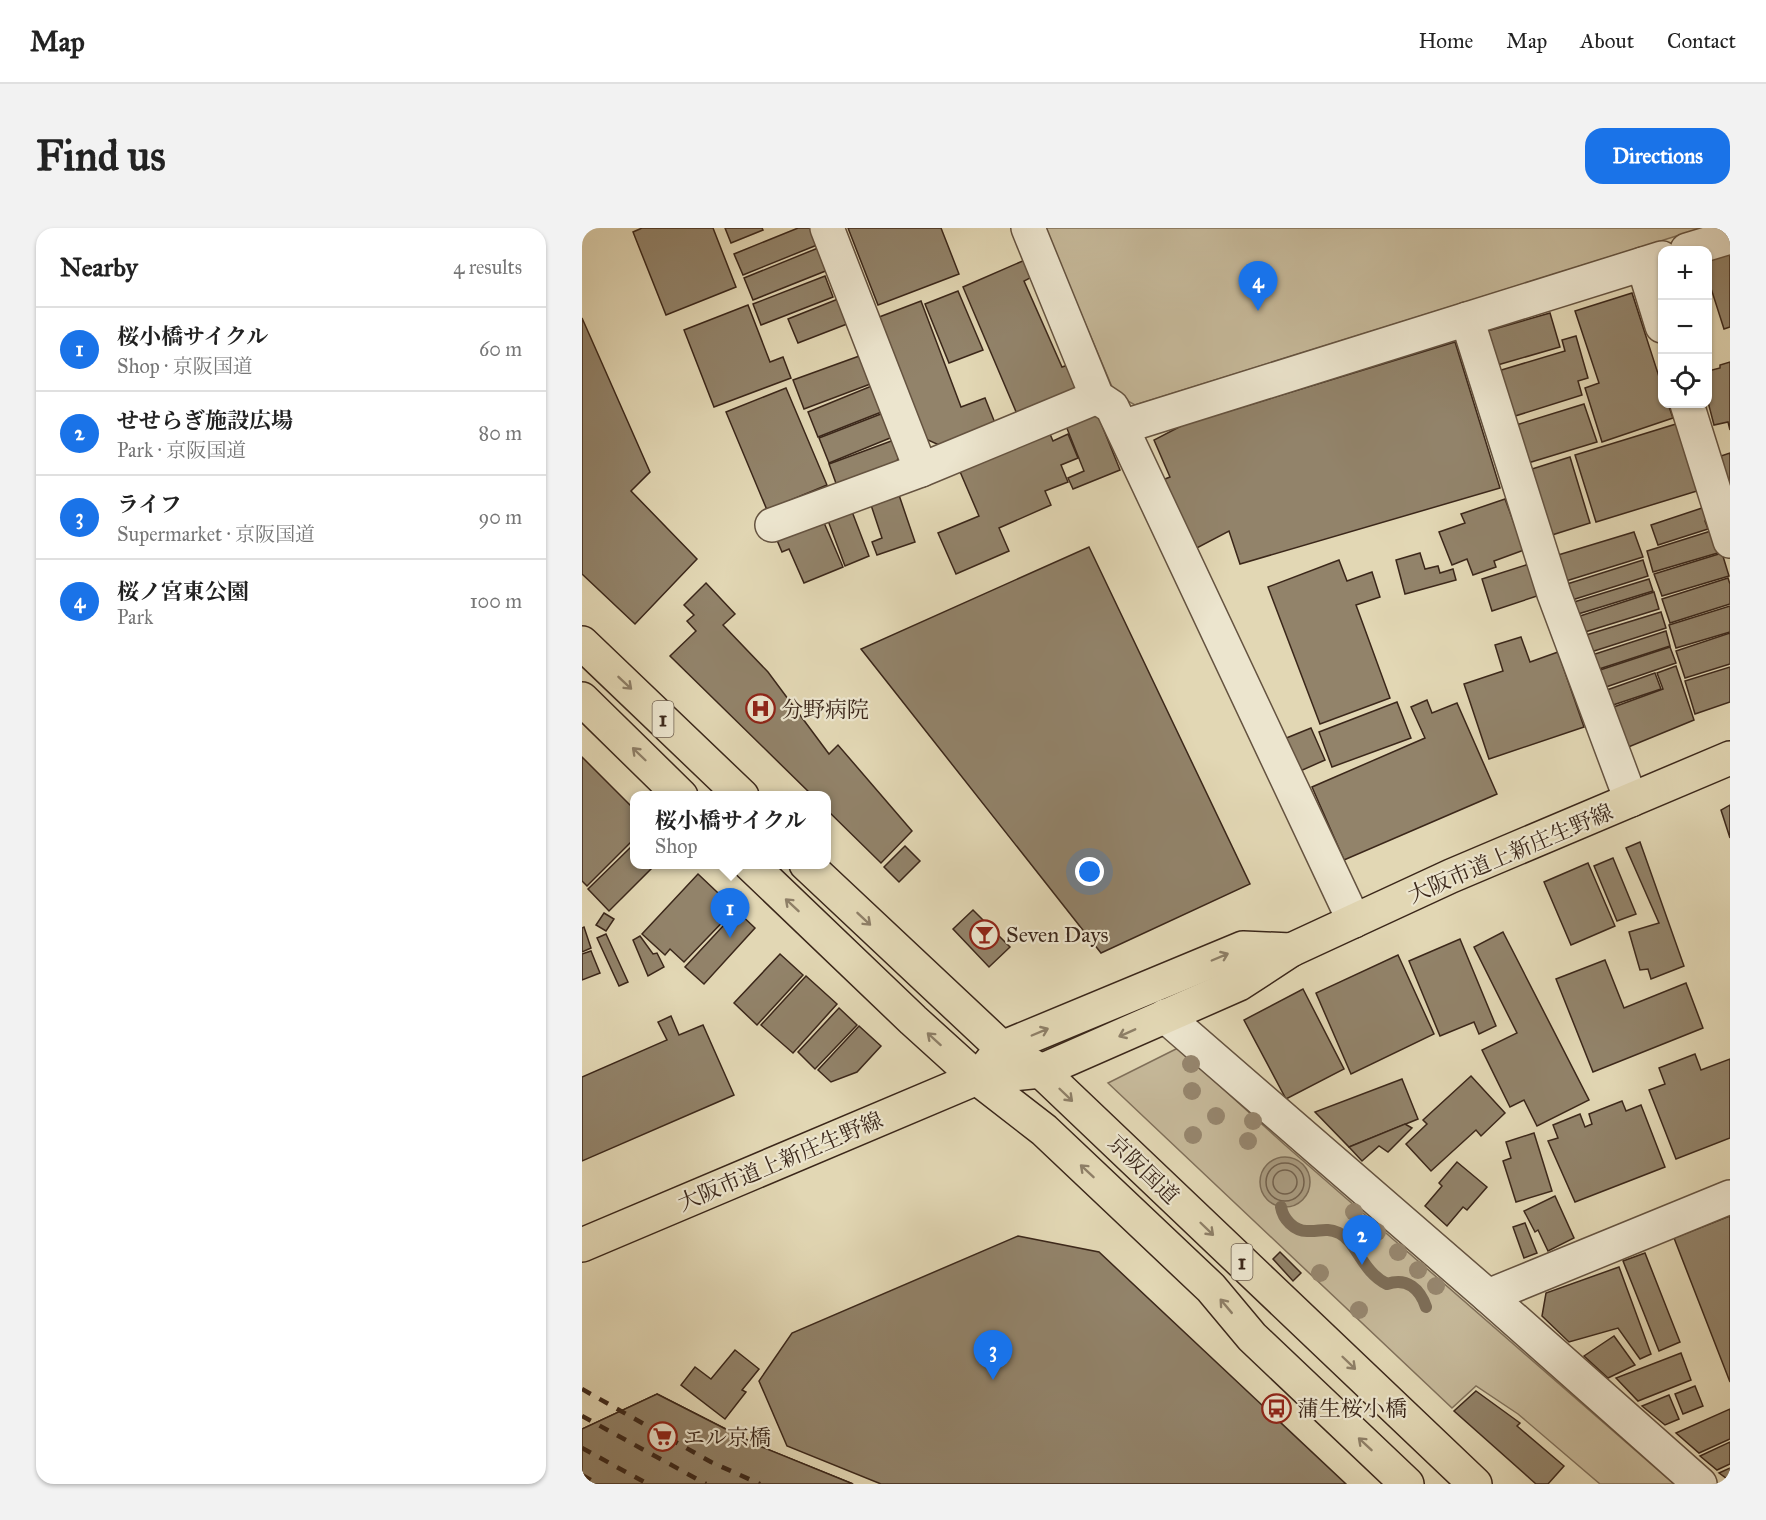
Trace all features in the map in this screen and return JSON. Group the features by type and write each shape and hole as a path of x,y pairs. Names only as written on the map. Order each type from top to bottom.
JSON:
{"main road":[{"name":"1","path":"582,643 738,791"},
{"name":"1","path":"586,712 676,791"},
{"name":"大阪市道上新庄生野線","path":"582,1245 977,1078 1041,1071 1239,984 1291,950 1451,876 1730,758"},
{"name":"京阪国道","path":"755,869 977,1078 1044,1130 1211,1288 1252,1337 1407,1484"},
{"name":"京阪国道","path":"811,869 1002,1048 1041,1071 1475,1484"},
{"name":"大阪市道上新庄生野線","path":"977,1078 1002,1048 1243,948 1291,950"}],"street":[{"path":"827,228 921,470"},
{"path":"1028,228 1097,398 1112,407 1122,427 1354,921"},
{"path":"1700,246 1730,237"},
{"path":"1122,427 1653,261 1658,300"},
{"path":"1467,319 1554,594 1631,800"},
{"path":"772,525 921,470 1097,398"},
{"path":"1688,408 1730,541"},
{"path":"1165,1016 1488,1296 1700,1484"},
{"path":"1488,1296 1730,1197"}],"shaded area":[{"path":"1045,228 1702,228 1135,405 1115,394"},
{"path":"1178,1048 1285,1145 1674,1484 1600,1484 1518,1414 1476,1386 1452,1408 1108,1083"}],"water":[{"path":"1280,1157 1290,1157 1303,1164 1310,1177 1310,1187 1303,1200 1290,1207 1280,1207 1271,1203 1264,1196 1260,1187 1260,1177 1264,1168 1271,1161"}],"building":[{"path":"642,228 713,228 736,287 666,315 633,232"},
{"path":"725,228 762,228 763,230 731,243"},
{"path":"798,228 811,228 817,245 743,275 734,254"},
{"path":"848,228 941,228 959,274 878,305"},
{"path":"818,248 828,270 753,300 744,278"},
{"path":"1730,253 1730,327 1724,329 1712,292 1712,259"},
{"path":"1025,260 1032,277 1024,281 1062,367 1068,365 1078,387 1017,414 963,287"},
{"path":"825,276 833,297 761,325 753,304"},
{"path":"958,291 983,350 949,363 925,304"},
{"path":"1632,293 1658,374 1658,408 1669,408 1673,418 1602,442 1585,388 1599,383 1575,311"},
{"path":"838,299 847,324 798,343 788,319"},
{"path":"921,301 961,407 985,398 995,423 939,445 919,436 874,319"},
{"path":"748,305 770,362 783,357 791,378 714,407 684,330"},
{"path":"1550,313 1560,347 1494,366 1484,332"},
{"path":"582,318 650,472 631,491 697,559 635,624 582,574"},
{"path":"1576,336 1588,378 1578,381 1582,395 1512,417 1498,371 1565,351 1562,340"},
{"path":"1455,342 1500,488 1240,564 1229,531 1193,550 1160,481 1170,477 1154,440 1183,425"},
{"path":"862,355 873,383 804,409 793,380"},
{"path":"1730,362 1730,430 1728,422 1714,425 1710,408 1712,408 1712,370 1720,368 1720,365"},
{"path":"874,385 884,411 818,437 808,412"},
{"path":"786,388 827,485 767,510 726,412"},
{"path":"1584,404 1597,442 1528,463 1516,425"},
{"path":"886,412 895,436 829,463 819,438"},
{"path":"1097,413 1120,470 1073,489 1068,478 1084,471 1066,426"},
{"path":"1676,424 1697,491 1596,522 1575,455"},
{"path":"1050,434 1053,441 1068,434 1078,458 1061,465 1068,482 1045,491 1051,505 999,528 1009,551 956,574 938,533 979,516 958,467"},
{"path":"894,440 900,454 896,463 837,486 829,464"},
{"path":"1730,453 1730,489 1721,456"},
{"path":"1570,457 1590,523 1552,535 1532,469"},
{"path":"899,495 915,542 877,555 872,542 882,538 871,505"},
{"path":"1505,499 1524,550 1494,561 1496,567 1473,575 1467,559 1452,565 1439,532 1465,523 1461,514"},
{"path":"1708,506 1712,519 1705,521 1708,529 1658,545 1651,525"},
{"path":"851,509 869,556 845,566 827,518"},
{"path":"822,518 843,567 804,583 789,549 782,552 776,538"},
{"path":"1714,530 1721,552 1653,572 1647,551"},
{"path":"1634,532 1643,557 1566,581 1558,555"},
{"path":"1089,547 1250,884 1101,953 861,649"},
{"path":"1420,553 1425,569 1438,566 1440,573 1453,569 1456,580 1405,594 1396,560"},
{"path":"1722,553 1729,576 1662,596 1654,574"},
{"path":"1339,560 1347,581 1372,572 1380,597 1356,605 1390,698 1320,724 1268,587"},
{"path":"1643,560 1648,576 1572,600 1567,584"},
{"path":"1529,564 1540,595 1492,611 1482,579"},
{"path":"1728,578 1730,604 1670,623 1662,599"},
{"path":"1649,579 1653,591 1578,614 1574,602"},
{"name":"分野病院","path":"706,583 735,614 723,625 768,672 829,754 838,745 912,831 881,863 831,814 831,791 808,791 670,656 696,631 687,621 694,615 684,605"},
{"path":"1654,592 1659,609 1585,632 1580,616"},
{"path":"1730,606 1730,632 1676,648 1669,625"},
{"path":"1661,612 1666,628 1591,652 1586,635"},
{"path":"1666,631 1670,646 1596,670 1592,655"},
{"path":"1730,633 1730,664 1685,678 1676,651"},
{"path":"1521,637 1530,662 1558,652 1584,727 1489,759 1464,684 1503,671 1495,645"},
{"path":"1670,647 1676,663 1603,688 1597,671"},
{"path":"1676,666 1694,720 1626,748 1611,708 1663,689 1657,673"},
{"path":"1730,667 1730,702 1695,714 1685,681"},
{"path":"1655,673 1661,689 1610,706 1604,691"},
{"path":"1427,700 1432,713 1457,703 1497,794 1344,860 1312,787 1425,738 1411,707"},
{"path":"1397,702 1411,738 1332,767 1319,732"},
{"path":"1311,728 1325,760 1298,772 1284,739"},
{"path":"582,757 630,805 630,843 587,886 582,881"},
{"path":"1730,805 1730,838 1721,810"},
{"path":"1640,842 1684,966 1651,979 1648,969 1640,970 1629,932 1659,923 1626,848"},
{"path":"905,846 920,861 899,882 884,867"},
{"path":"630,848 630,869 651,869 609,911 588,889"},
{"path":"1613,858 1636,914 1617,921 1594,866"},
{"path":"1588,863 1615,926 1571,945 1544,882"},
{"path":"698,874 735,909 684,962 670,949 665,955 642,934"},
{"path":"973,910 1010,947 989,967 953,929"},
{"path":"737,911 755,928 704,984 685,967"},
{"path":"604,913 614,919 606,931 596,925"},
{"path":"584,927 591,948 582,952 582,928"},
{"path":"1503,932 1589,1100 1537,1126 1524,1100 1510,1107 1482,1050 1517,1033 1474,947"},
{"path":"606,934 628,982 619,986 597,938"},
{"path":"640,936 653,954 657,953 664,967 648,976 633,940"},
{"path":"1460,939 1496,1026 1479,1034 1474,1022 1440,1036 1409,961"},
{"path":"591,951 600,973 582,980 582,954"},
{"path":"780,954 803,975 757,1025 734,1003"},
{"path":"1398,955 1434,1034 1351,1074 1316,993"},
{"path":"1605,960 1624,1008 1686,983 1703,1028 1593,1072 1556,979"},
{"path":"806,976 837,1004 793,1053 761,1025"},
{"path":"1303,989 1344,1069 1286,1099 1244,1020"},
{"path":"839,1008 857,1025 815,1069 798,1052"},
{"path":"671,1016 679,1035 703,1025 734,1095 582,1161 582,1077 667,1040 658,1022"},
{"path":"859,1026 881,1046 857,1072 831,1082 818,1070"},
{"path":"1695,1054 1701,1070 1730,1059 1730,1138 1676,1159 1649,1090 1665,1084 1659,1068"},
{"path":"1471,1076 1505,1113 1481,1136 1476,1130 1431,1171 1406,1144 1427,1124 1423,1120"},
{"path":"1402,1079 1418,1119 1349,1147 1315,1112"},
{"path":"1622,1101 1626,1111 1641,1105 1665,1167 1575,1202 1548,1141 1558,1138 1553,1125 1580,1114 1585,1127 1592,1124 1589,1114"},
{"path":"1405,1124 1412,1128 1388,1152 1379,1146 1362,1161 1349,1147"},
{"path":"1534,1133 1552,1191 1516,1202 1503,1161 1511,1158 1506,1142"},
{"path":"1457,1162 1487,1187 1467,1210 1463,1207 1447,1226 1425,1206 1442,1186 1439,1183"},
{"path":"1555,1196 1574,1238 1548,1251 1538,1230 1535,1232 1524,1211"},
{"path":"1730,1216 1730,1382 1674,1238"},
{"path":"1525,1223 1537,1253 1524,1258 1513,1227"},
{"path":"1018,1236 1099,1252 1346,1484 881,1484 787,1446 759,1381 792,1333"},
{"path":"1280,1252 1301,1273 1293,1281 1273,1259"},
{"path":"1645,1253 1680,1342 1659,1351 1623,1261"},
{"path":"1619,1267 1651,1354 1640,1359 1618,1328 1569,1342 1542,1316 1546,1293"},
{"path":"1614,1336 1635,1365 1608,1378 1584,1356"},
{"path":"735,1350 759,1369 742,1390 746,1392 725,1419 681,1385 695,1367 711,1379"},
{"path":"1681,1353 1691,1380 1638,1401 1616,1378"},
{"path":"1695,1386 1703,1406 1683,1414 1675,1394"},
{"path":"1476,1391 1520,1423 1517,1426 1564,1466 1548,1484 1536,1484 1454,1411"},
{"name":"エル京橋","path":"657,1394 757,1445 853,1484 582,1484 582,1429"},
{"name":"エル京橋","path":"657,1394 757,1445 853,1484 582,1484 582,1429"},
{"path":"1669,1395 1679,1419 1665,1425 1642,1406"},
{"path":"1730,1409 1730,1439 1699,1453 1676,1433"},
{"path":"1730,1442 1730,1464 1717,1470 1700,1456"},
{"path":"1730,1468 1730,1481 1719,1473"}],"waterway":[{"path":"1281,1207 1287,1220 1298,1229 1330,1230 1345,1237 1378,1279 1387,1284 1407,1283 1420,1295 1426,1307"}],"railway":[{"path":"582,1389 711,1462 760,1484"},
{"path":"582,1416 706,1484"},
{"path":"582,1448 648,1484"},
{"path":"582,1475 598,1484"}],"place":[{"name":"桜ノ宮東公園","path":"1258,311"},
{"name":"分野病院","path":"760,709"},
{"name":"Seven Days","path":"985,934"},
{"name":"桜小橋サイクル","path":"730,938"},
{"name":"せせらぎ施設広場","path":"1362,1265"},
{"name":"ライフ","path":"993,1380"},
{"name":"蒲生桜小橋","path":"1276,1408"},
{"name":"エル京橋","path":"662,1437"}]}
